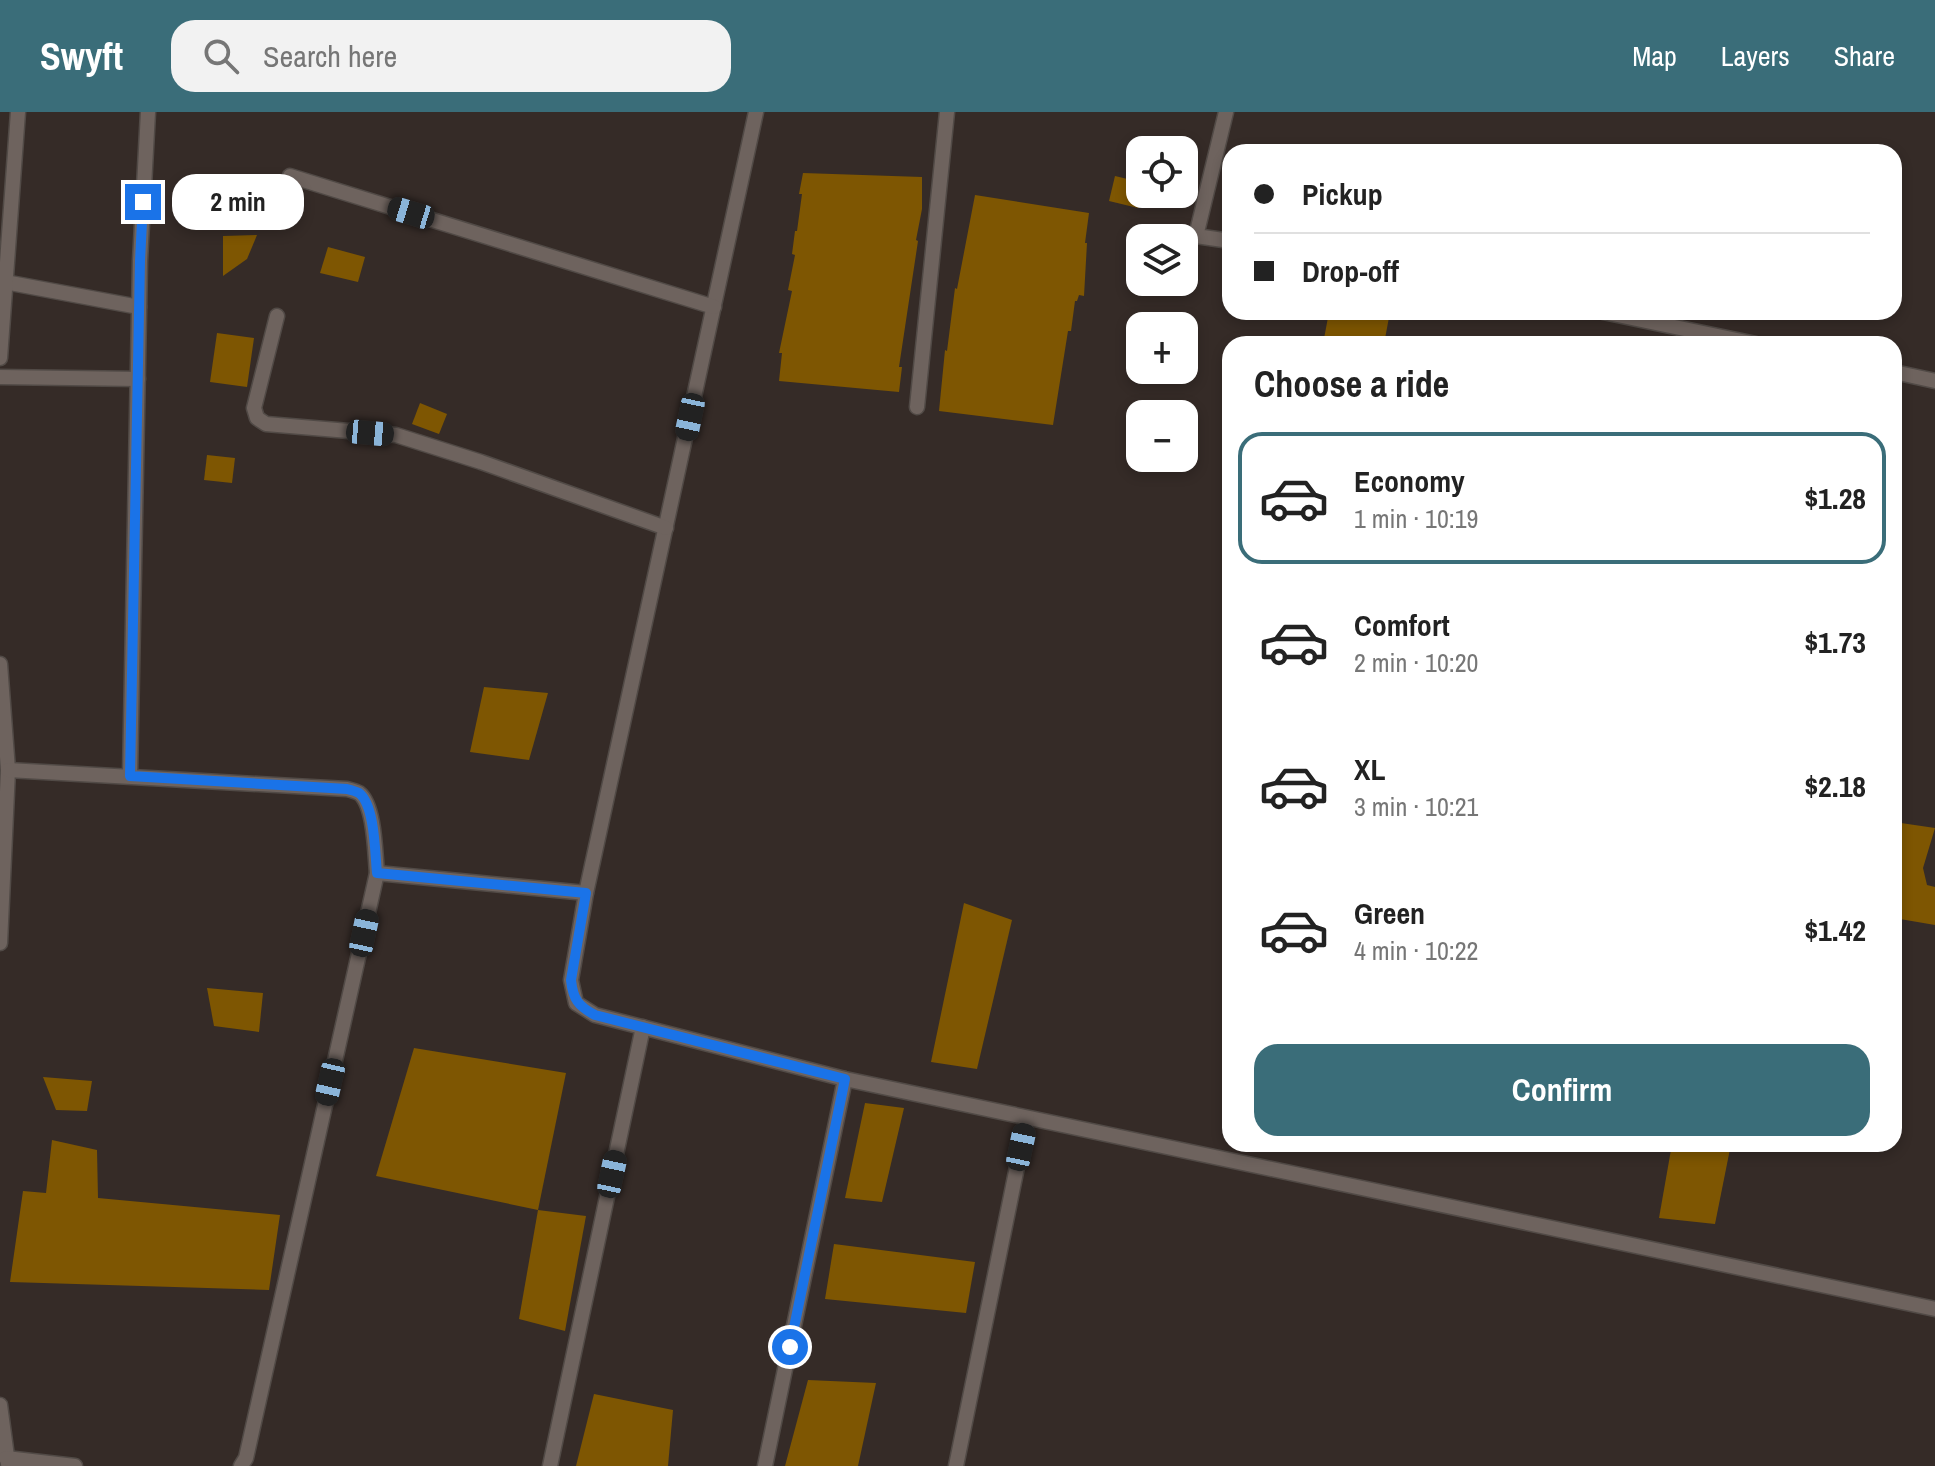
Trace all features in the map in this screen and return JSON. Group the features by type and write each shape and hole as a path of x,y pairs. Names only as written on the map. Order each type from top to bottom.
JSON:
{"street":[{"path":"0,358 18,112"},
{"path":"130,776 139,307 148,112"},
{"path":"756,112 586,893 571,980 576,1003 595,1015 845,1079 1935,1309"},
{"path":"917,407 947,112"},
{"path":"1222,240 1196,236 1226,112"},
{"path":"290,176 714,307"},
{"path":"5,282 139,307"},
{"path":"277,316 254,408 257,418 266,424 396,435 666,528"},
{"path":"1641,320 1718,336"},
{"path":"1902,374 1935,381"},
{"path":"0,377 138,379"},
{"path":"0,664 8,770 0,943"},
{"path":"8,770 347,789 359,793 371,818 377,873 246,1458 241,1466"},
{"path":"377,873 586,893"},
{"path":"550,1466 643,1027"},
{"path":"765,1466 845,1079"},
{"path":"956,1466 1027,1118"},
{"path":"0,1405 7,1462 75,1466"}],"building":[{"path":"803,173 922,177 922,209 899,367 902,367 899,392 779,381 782,353 779,353 792,291 788,290 795,255 792,254"},
{"path":"1115,176 1126,179 1126,205 1109,201"},
{"path":"975,195 1089,213 1084,296 1079,295 1075,301 1053,425 939,411 955,288"},
{"path":"257,235 247,259 223,276 223,236"},
{"path":"328,247 365,257 358,282 320,273"},
{"path":"1328,320 1388,320 1386,336 1324,336"},
{"path":"217,333 254,338 247,387 210,382"},
{"path":"420,403 447,414 439,434 412,424"},
{"path":"207,455 235,458 232,483 204,480"},
{"path":"484,687 548,693 529,760 470,752"},
{"path":"1902,823 1935,828 1923,868 1927,885 1935,887 1935,925 1902,919"},
{"path":"964,903 1012,920 977,1069 931,1062"},
{"path":"207,988 263,993 259,1032 214,1026"},
{"path":"414,1048 566,1073 538,1210 376,1176"},
{"path":"43,1077 92,1081 87,1111 56,1110"},
{"path":"865,1103 904,1108 882,1202 845,1198"},
{"path":"52,1140 97,1150 98,1198 280,1215 269,1290 10,1282 23,1191 46,1193"},
{"path":"1671,1152 1729,1152 1715,1224 1659,1218"},
{"path":"538,1210 586,1216 565,1331 519,1319"},
{"path":"834,1244 975,1262 966,1313 825,1299"},
{"path":"808,1380 876,1383 858,1466 785,1466"},
{"path":"594,1394 673,1410 668,1466 576,1466"}],"route":[{"path":"143,202 130,776 347,789 359,793 371,818 377,873 586,893 571,980 572,994 583,1009 595,1015 845,1079 790,1347"}]}
